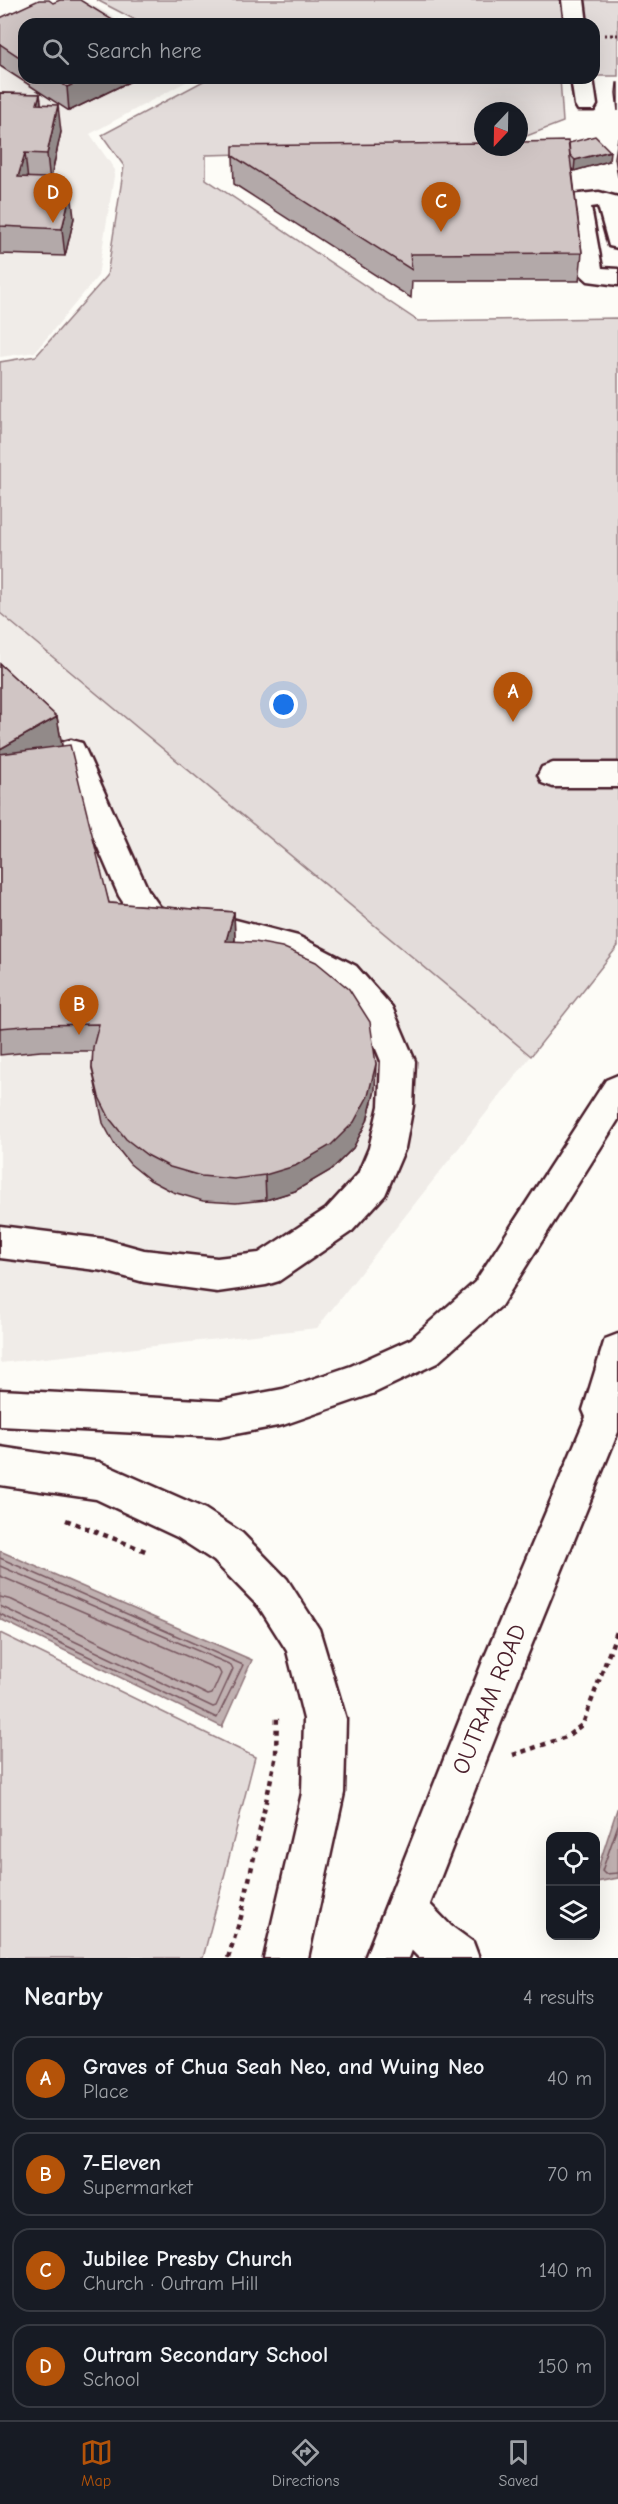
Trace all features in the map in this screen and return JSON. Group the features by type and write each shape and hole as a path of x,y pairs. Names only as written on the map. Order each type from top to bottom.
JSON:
{"main road":[{"path":"573,0 575,18"},
{"path":"583,84 586,105"},
{"path":"618,241 609,201 578,200 590,272 597,276 618,277"},
{"path":"0,1242 104,1255 144,1266 217,1275 266,1269 339,1220 372,1184 387,1148 396,1106 398,1061 380,1017 344,976 298,949 232,932 169,925 149,916 135,896 71,751"},
{"path":"554,775 618,775"},
{"path":"0,1408 219,1419 283,1407 359,1382 424,1351 488,1294 618,1090"},
{"name":"OUTRAM ROAD","path":"594,1441 618,1351"},
{"name":"OUTRAM ROAD","path":"387,1958 451,1793 594,1441 618,1391"},
{"path":"0,1466 99,1480 191,1523 228,1547 273,1593 305,1643 325,1719 323,1793 285,1958"},
{"path":"406,1912 435,1942 457,1958"}],"path":[{"path":"61,1518 154,1555"},
{"path":"505,1760 566,1737 583,1724 618,1629"},
{"path":"228,1958 241,1917 276,1755 277,1711"}],"shaded area":[{"path":"97,0 618,0 618,76 600,76 600,18 132,18"},
{"path":"89,3 116,18 41,18"},
{"path":"18,25 18,84 182,84 90,134 115,170 98,276 35,352 0,357 0,31"},
{"path":"198,84 560,84 563,122 528,136 528,102 474,102 474,149 206,155 206,179 418,321 618,318 618,946 531,1056 0,613 0,362 36,356 107,276 124,166 102,135"},
{"path":"0,613 531,1056 317,1328 0,1363"},
{"path":"0,1633 255,1757 203,1958 0,1958"}],"water":[{"path":"0,1551 252,1660 222,1727 0,1619"},
{"path":"618,1806 618,1878 600,1881 600,1862"}],"building":[{"path":"39,0 49,0 53,3 60,0 80,0 109,18 18,18 18,56 0,44 0,18"},
{"path":"0,93 40,94 37,104 58,105 47,154 25,153 18,177 44,178 40,190 71,191 62,229 0,226"},
{"path":"595,136 610,151 575,160 570,155 569,143"},
{"path":"568,141 582,253 410,254 412,270 233,156 233,146 474,143 474,156 528,156 528,142"},
{"path":"0,664 57,717 0,749"},
{"path":"70,745 109,903 234,912 226,941 255,942 282,947 316,962 349,989 370,1022 376,1064 368,1096 354,1122 331,1145 295,1166 265,1175 234,1179 201,1176 170,1167 147,1155 126,1139 110,1119 99,1097 92,1068 93,1047 99,1024 0,1028 0,754"}],"place":[{"name":"Outram Secondary School","path":"53,223"},
{"name":"Jubilee Presby Church","path":"441,232"},
{"name":"Graves of Chua Seah Neo, and Wuing Neo","path":"513,722"},
{"name":"7-Eleven","path":"79,1035"}]}
